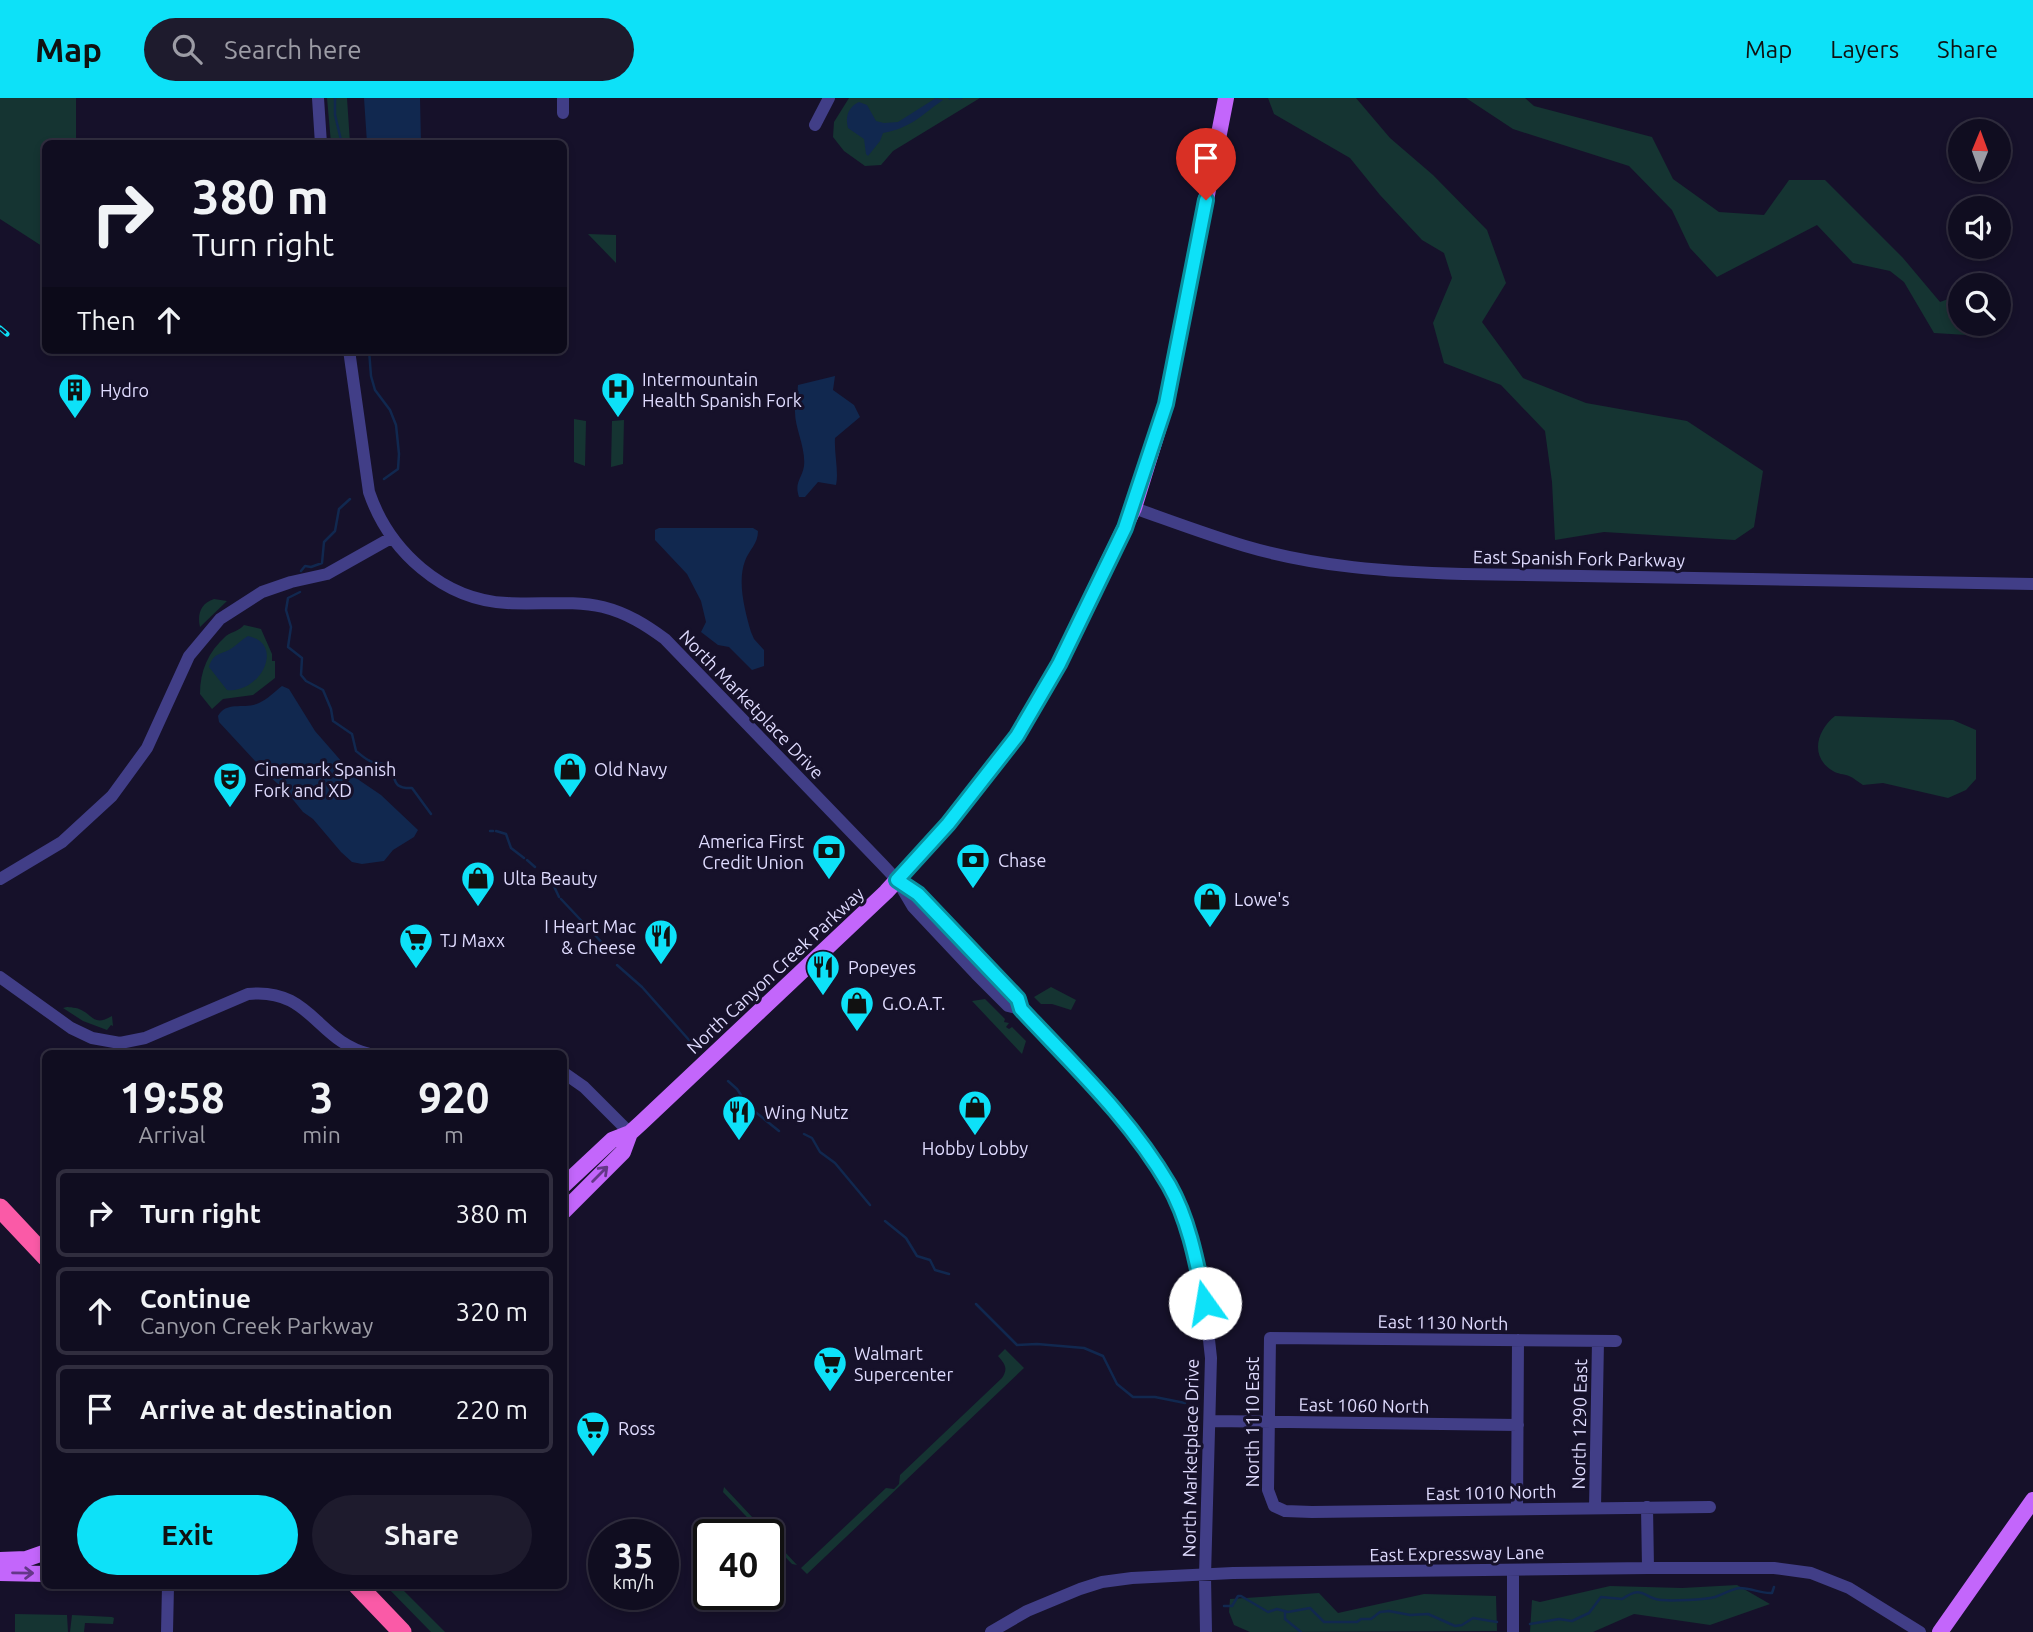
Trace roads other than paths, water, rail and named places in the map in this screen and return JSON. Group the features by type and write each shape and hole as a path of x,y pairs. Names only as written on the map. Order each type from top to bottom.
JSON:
{"highway":[{"path":"0,1208 42,1253"},
{"path":"361,1589 402,1632"}],"main road":[{"name":"North Canyon Creek Parkway","path":"567,1182 611,1140 630,1133 897,880 948,824 1017,736 1059,664 1134,508 1171,383 1226,98"},
{"name":"North Canyon Creek Parkway","path":"567,1208 623,1152 630,1133"},
{"path":"1940,1632 2033,1500"},
{"path":"0,1552 42,1552"},
{"path":"0,1560 26,1559 42,1553"},
{"path":"0,1573 42,1574"}],"street":[{"path":"318,98 321,140"},
{"path":"563,113 564,98"},
{"path":"816,125 829,98"},
{"name":"North Marketplace Drive","path":"350,354 373,505 391,538 421,569 452,589 470,596 508,603 601,606 619,611 647,626 681,653 897,880 918,894 1018,999 1021,1009"},
{"name":"East Spanish Fork Parkway","path":"1134,508 1245,546 1322,563 1369,569 1476,575 2033,584"},
{"path":"0,879 62,842 120,787 148,748 188,656 220,619 262,592 327,574 391,538"},
{"name":"North Marketplace Drive","path":"897,880 910,902 976,974 985,974 1021,1009 1116,1111 1170,1187 1191,1242 1205,1303 1211,1358 1206,1632"},
{"path":"0,977 78,1032 120,1048 248,995 266,993 293,1001 336,1038 359,1050"},
{"path":"567,1075 584,1087 630,1133"},
{"name":"East 1130 North","path":"1270,1338 1616,1341"},
{"name":"North 1110 East","path":"1270,1338 1268,1490 1274,1506"},
{"path":"1517,1509 1518,1340"},
{"name":"North 1290 East","path":"1595,1508 1598,1341"},
{"name":"East 1060 North","path":"1211,1421 1518,1425"},
{"name":"East 1010 North","path":"1274,1506 1285,1511 1312,1512 1710,1507"},
{"path":"1647,1507 1648,1568"},
{"name":"East Expressway Lane","path":"991,1632 1052,1600 1102,1582 1132,1578 1233,1573 1648,1568 1774,1568 1811,1573 1849,1588 1920,1632"},
{"path":"1513,1570 1513,1632"},
{"path":"167,1632 168,1589"}],"water":[{"path":"364,98 420,98 421,140 367,140"},
{"path":"936,98 943,100 908,125 883,133 868,156 864,139 848,128 848,113 859,102 867,105 876,121 884,123 898,122"},
{"path":"835,376 833,390 854,405 860,417 835,438 836,485 818,482 805,497 799,497 798,484 804,459 795,418 798,385"},
{"path":"753,528 758,531 745,561 742,587 751,632 764,650 764,666 752,670 729,647 718,645 701,632 706,622 701,601 687,574 655,540 655,530"},
{"path":"248,636 259,641 265,648 267,658 264,668 250,684 227,690 209,667 216,656"},
{"path":"282,686 289,689 315,731 356,778 381,795 418,830 414,837 393,850 384,861 362,864 352,862 219,722 218,716 226,708 259,703"}],"waterway":[{"path":"335,98 335,115 341,140"},
{"path":"950,98 961,98"},
{"path":"369,354 375,390 390,410 396,425 398,469 384,479"},
{"path":"301,571 305,566 322,563 324,542 335,531 339,509 350,499"},
{"path":"300,592 288,598 286,610 291,627 288,647 302,658 301,675 306,681 323,690 333,721 352,734 356,751 370,761 386,765 396,784 412,788 431,814"},
{"path":"496,831 506,834 511,848 524,858"},
{"path":"527,860 535,867"},
{"path":"546,879 552,882 559,897"},
{"path":"561,899 607,948"},
{"path":"617,965 642,987 689,1040"},
{"path":"728,1081 748,1106 779,1131"},
{"path":"804,1134 812,1138 820,1152 835,1163 870,1205"},
{"path":"885,1221 906,1238 917,1256 930,1260 935,1270 949,1274"},
{"path":"976,1304 1017,1345 1084,1348 1103,1356 1117,1384 1133,1397 1155,1397 1185,1403"},
{"path":"1530,1624 1559,1619 1572,1621 1589,1613 1601,1597 1622,1599 1639,1592 1661,1600 1688,1600 1715,1597 1740,1588 1772,1593 1774,1587"},
{"path":"1224,1606 1232,1606 1238,1596 1241,1596 1268,1612 1277,1609 1288,1612 1310,1608 1324,1622 1357,1622 1389,1611 1410,1615 1428,1614 1455,1626 1473,1618 1497,1622"},
{"path":"1285,1613 1285,1619 1301,1632"}],"railway":[{"path":"0,328 7,334"}],"place":[{"name":"Intermountain Health Spanish Fork","path":"618,419"},
{"name":"Hydro","path":"75,420"},
{"name":"Old Navy","path":"570,799"},
{"name":"Cinemark Spanish Fork and XD","path":"230,809"},
{"name":"America First Credit Union","path":"829,881"},
{"name":"Chase","path":"973,890"},
{"name":"Ulta Beauty","path":"478,908"},
{"name":"Lowe's","path":"1210,929"},
{"name":"I Heart Mac & Cheese","path":"661,966"},
{"name":"TJ Maxx","path":"416,970"},
{"name":"Popeyes","path":"823,997"},
{"name":"G.O.A.T.","path":"857,1033"},
{"name":"Hobby Lobby","path":"975,1137"},
{"name":"Wing Nutz","path":"739,1142"},
{"name":"Walmart Supercenter","path":"830,1393"},
{"name":"Ross","path":"593,1458"}]}
